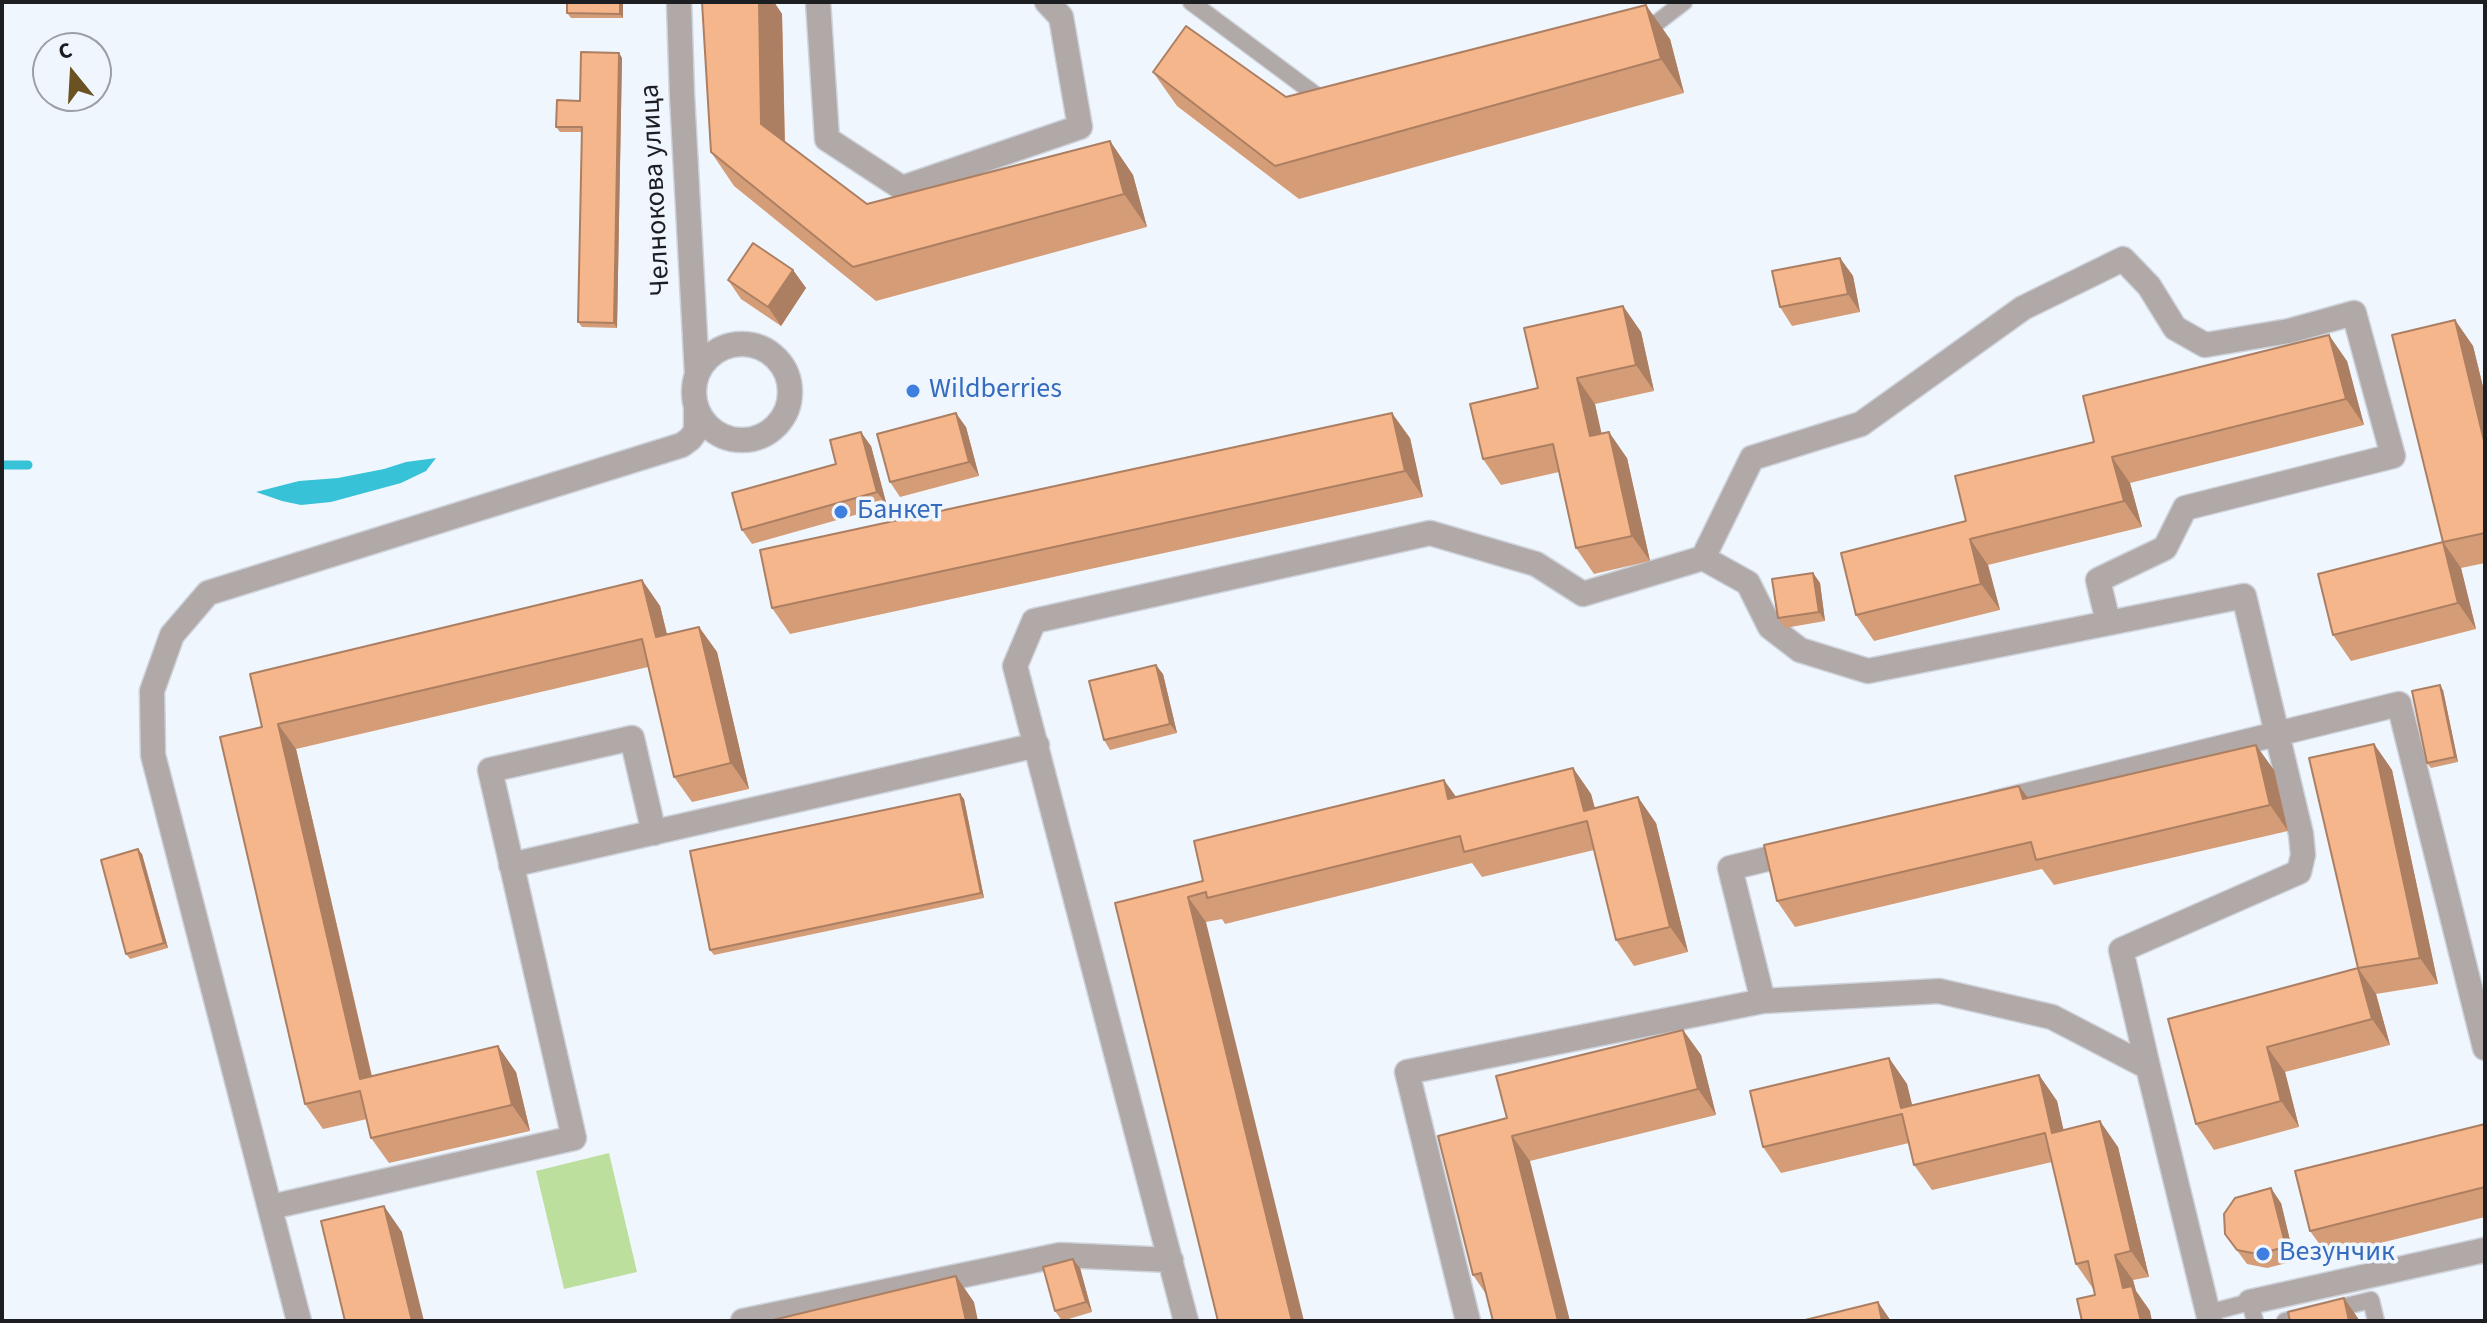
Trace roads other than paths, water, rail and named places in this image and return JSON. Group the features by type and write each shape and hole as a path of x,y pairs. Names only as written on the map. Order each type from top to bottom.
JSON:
{"street":[{"name":"Челнокова улица","path":"679,2 697,374"},
{"path":"818,2 827,139 902,188 1080,127 1061,17 1047,2"},
{"path":"1703,558 1752,458 1861,424 2023,308 2123,259 2149,286 2175,328 2205,345 2289,331 2354,313 2393,456 2185,508 2165,548 2098,580 2108,622"},
{"path":"299,1321 153,755 152,691 172,635 208,593 682,445 696,431 696,407 697,374 705,361 717,351 731,345 746,344 774,356 784,368 790,400 785,415 775,427 761,436 745,440 715,432 703,421 696,407"},
{"path":"1186,1321 1015,666 1034,621 1430,533 1536,564 1583,594 1703,558 1748,583 1770,627 1800,650 1868,671 2244,596 2301,834 2303,855 2299,872 2121,950 2209,1317"},
{"path":"1973,808 2399,704 2485,1048"},
{"path":"271,1207 574,1138 490,770 632,738 654,833"},
{"path":"511,865 1037,745"},
{"path":"1763,1001 1730,868 1821,846"},
{"path":"1468,1321 1407,1072 1763,1001 1939,991 2052,1017 2148,1067"},
{"path":"2253,1312 2485,1250"},
{"path":"743,1321 1060,1255 1171,1260"}],"lane":[{"path":"1191,2 1340,114"},
{"path":"1629,38 1644,34 1684,2"},
{"path":"2285,1321 2371,1300 2376,1321"},
{"path":"2209,1317 2253,1312"}],"water":[{"path":"436,458 426,471 401,483 331,502 301,505 256,492 299,481 338,478"}],"waterway":[{"path":"2,465 28,465"}],"place":[{"name":"Wildberries","path":"913,391"},
{"name":"Банкет","path":"841,512"},
{"name":"Везунчик","path":"2263,1254"}]}
